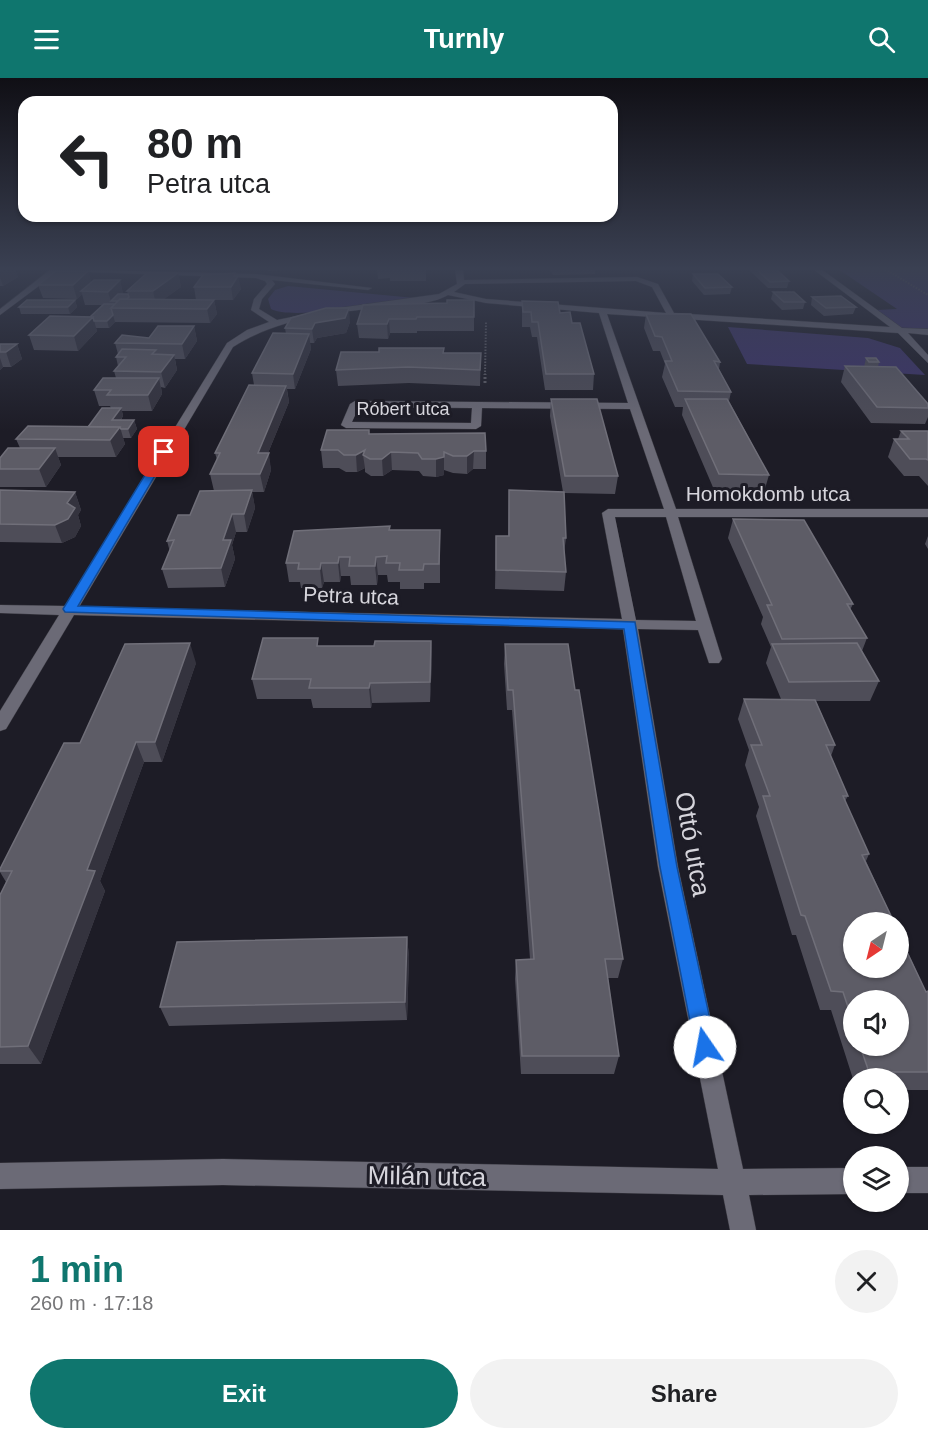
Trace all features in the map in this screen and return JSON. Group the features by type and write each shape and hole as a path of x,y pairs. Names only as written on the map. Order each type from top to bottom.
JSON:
{"street":[{"path":"0,725 225,351 243,336 276,323"},
{"path":"606,323 671,513 714,658"},
{"path":"776,323 928,332"},
{"path":"891,323 902,331 928,360"},
{"name":"Róbert utca","path":"481,405 476,426 346,425 354,404 636,406"},
{"name":"Homokdomb utca","path":"608,513 928,513"},
{"name":"Ottó utca","path":"608,513 630,625 668,867 743,1230"},
{"name":"Petra utca","path":"0,609 704,626"},
{"name":"Milán utca","path":"0,1176 223,1172 733,1182 843,1181"},
{"path":"909,1180 928,1180"}],"path":[{"path":"481,405 485,323"}],"shaded area":[{"path":"892,323 928,323 928,329 899,328"},
{"path":"728,327 868,338 900,348 925,375 747,364"}],"building":[{"path":"43,323 87,323 74,336 29,335"},
{"path":"288,323 316,323 312,329 285,328"},
{"path":"357,323 387,323 387,324"},
{"path":"538,323 580,323 594,374 546,374"},
{"path":"650,323 696,323 720,362 714,361 731,392 678,391 665,361 672,361 662,337 655,336"},
{"path":"158,326 194,326 182,344 115,343 122,335 149,338"},
{"path":"273,333 309,334 293,374 252,373"},
{"path":"0,344 17,344 6,352 0,352"},
{"path":"379,348 444,348 443,353 481,353 480,370 408,367 336,370 341,352 379,352"},
{"path":"122,349 156,350 152,354 174,355 161,372 114,371 126,357 116,357"},
{"path":"866,358 876,358 879,362 869,362"},
{"path":"845,366 896,367 928,404 928,408 877,407"},
{"path":"103,378 159,378 148,395 107,395 111,390 94,390"},
{"path":"249,385 286,386 258,453 269,453 260,474 210,474 220,453 215,453"},
{"path":"551,399 597,399 618,476 565,476"},
{"path":"685,399 727,399 769,475 719,474"},
{"path":"102,408 121,408 112,420 134,420 128,429 88,427"},
{"path":"28,426 120,427 110,440 16,439"},
{"path":"327,430 369,430 369,434 485,433 486,451 474,451 467,456 453,456 444,452 444,457 436,459 422,459 418,453 391,452 382,459 370,459 363,455 365,450 356,455 344,455 338,450 321,450"},
{"path":"901,431 928,431 928,460 910,459 894,439 909,439"},
{"path":"8,448 55,448 39,469 0,469 0,458"},
{"path":"0,490 75,492 67,503 75,508 68,519 55,525 0,524"},
{"path":"252,490 244,514 232,514 223,540 231,540 221,568 162,569 174,540 167,541 178,515 190,515 200,491"},
{"path":"509,490 564,492 566,538 563,538 566,572 496,570 496,536 509,536"},
{"path":"733,519 804,520 853,604 847,604 867,638 782,639 767,605 772,605"},
{"path":"390,526 389,530 440,530 439,564 424,564 423,570 399,570 400,563 386,563 387,556 376,557 375,566 349,566 350,557 339,557 338,563 321,563 320,569 298,569 299,563 286,563 294,531"},
{"path":"263,638 318,638 317,646 374,646 375,641 431,641 430,682 370,683 369,688 309,688 311,679 252,679"},
{"path":"190,643 155,742 136,742 87,870 95,871 28,1046 0,1047 0,895 12,871 0,871 0,869 64,743 80,743 125,644"},
{"path":"857,643 879,681 789,682 772,644"},
{"path":"505,644 568,644 575,690 579,690 623,959 605,959 619,1056 522,1056 516,960 534,959 513,690 508,690"},
{"path":"744,699 815,700 835,745 826,745 848,796 843,796 869,854 862,855 889,912 843,912 843,978 909,978 909,956 926,992 928,991 928,1072 909,1072 909,1068 868,1068 863,1056 909,1056 909,990 831,991 805,916 801,915 763,796 770,796 751,745 762,745"},
{"path":"407,937 405,1002 160,1007 177,942"}],"route":[{"path":"164,452 70,609 630,625 668,867 705,1047"}]}
